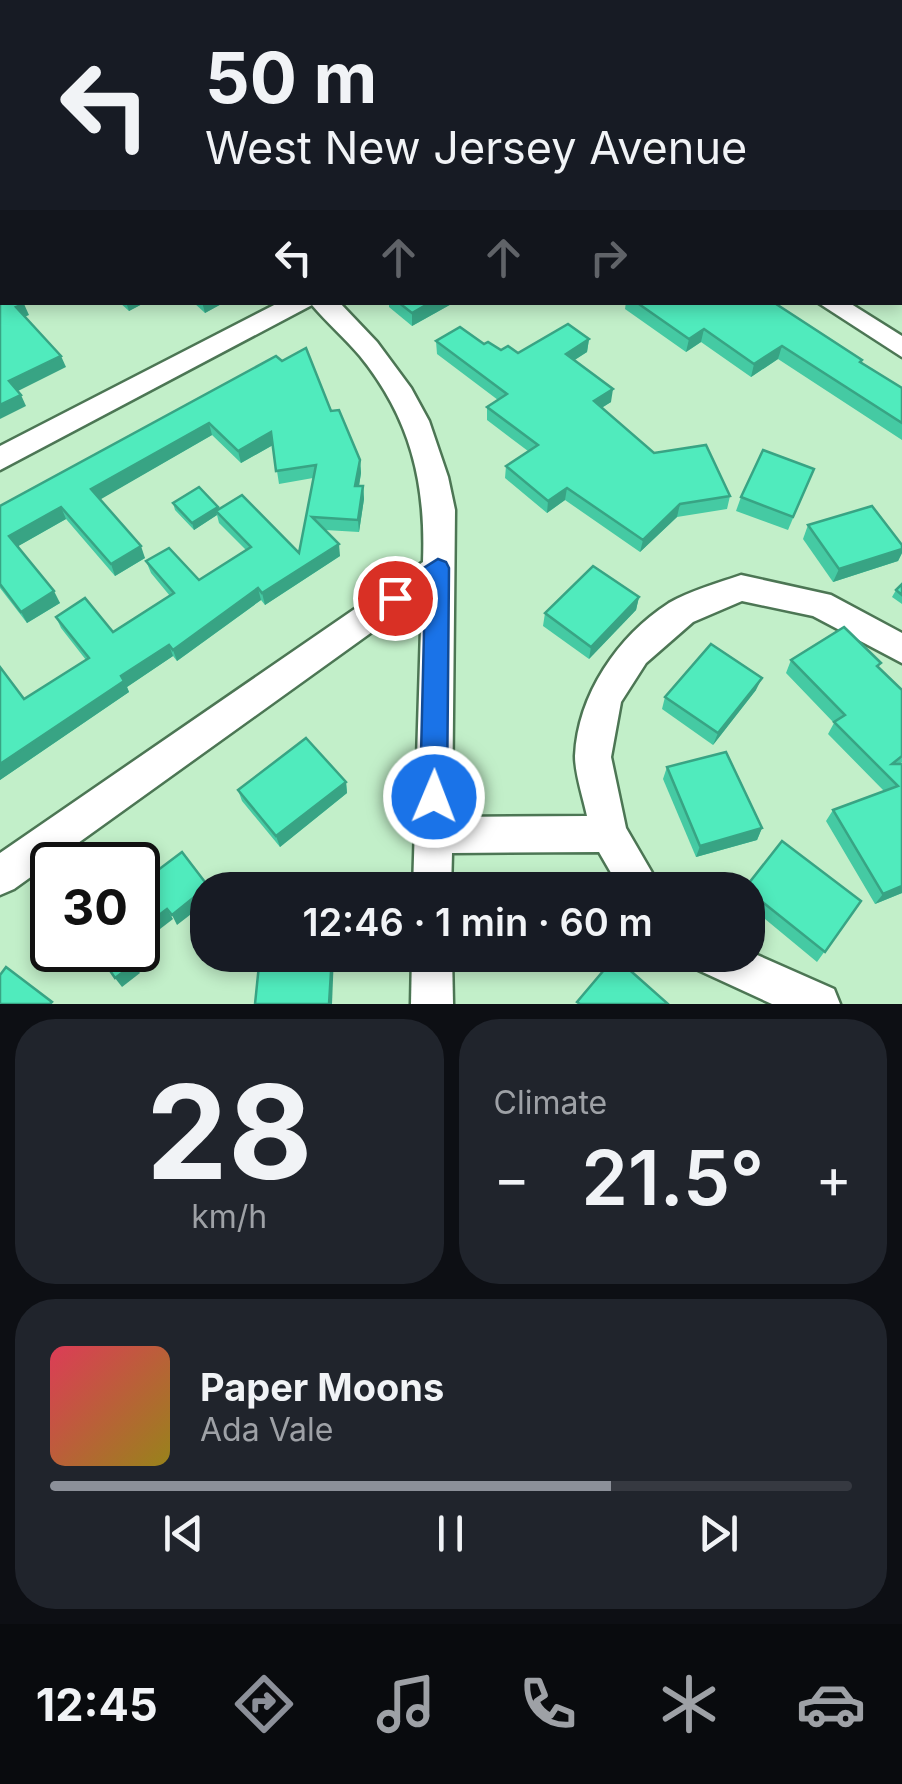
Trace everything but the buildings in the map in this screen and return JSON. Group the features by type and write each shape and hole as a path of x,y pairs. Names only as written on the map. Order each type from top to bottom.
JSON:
{"street":[{"path":"0,459 296,305"},
{"path":"326,305 354,330 390,373 426,442 440,510 432,872"},
{"path":"834,305 902,348"},
{"path":"0,876 438,568"},
{"path":"632,872 608,834 593,757 606,698 634,653 682,612 741,588 820,604 902,649"},
{"path":"433,835 608,834"},
{"path":"432,972 432,1004"},
{"path":"747,972 818,1004"}],"route":[{"path":"395,598 438,568 434,797"}]}
